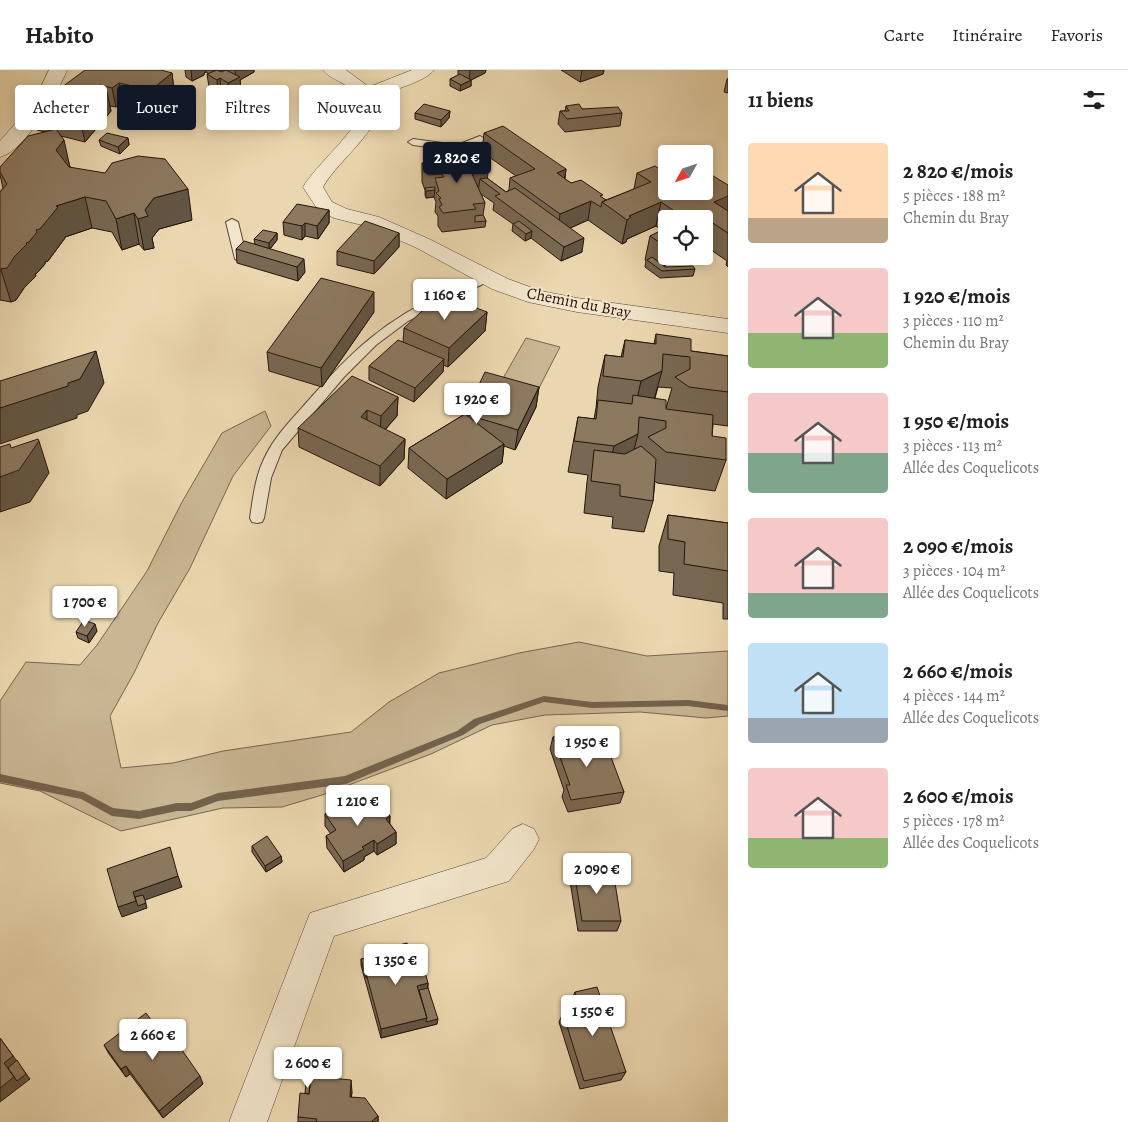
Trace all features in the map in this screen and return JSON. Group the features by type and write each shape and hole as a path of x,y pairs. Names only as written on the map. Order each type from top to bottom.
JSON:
{"street":[{"path":"0,151 14,138 32,116 54,83 58,70"},
{"path":"390,85 425,70"},
{"path":"331,72 351,80 356,85"},
{"name":"Chemin du Bray","path":"357,130 318,178 314,187 318,197 325,206 341,214 372,221 422,243 500,284 536,296 577,305 728,326"},
{"path":"248,1122 322,924 497,870 523,839"}],"lane":[{"path":"413,142 458,148 480,139"},
{"path":"232,222 241,259"},
{"path":"257,518 265,468 281,440 371,343 403,319 445,302 487,278"}],"shaded area":[{"path":"526,338 560,347 538,390 502,380"},
{"path":"265,411 271,426 233,476 190,568 158,623 134,673 110,716 121,768 173,763 223,751 351,732 389,702 439,673 519,653 579,642 647,656 728,651 728,716 706,718 640,712 545,715 492,725 431,754 322,795 282,807 223,808 121,831 40,791 0,783 0,701 26,662 80,665 97,645 147,571 182,502 222,433"}],"building":[{"path":"85,70 161,70 172,73 157,85 128,85 119,83 112,88 107,87 107,85 65,85"},
{"path":"217,70 221,72 226,70 240,77 228,83 220,78 217,80 207,74"},
{"path":"460,74 471,80 461,85 450,79"},
{"path":"424,104 450,111 441,120 415,113"},
{"path":"579,104 582,109 618,107 622,113 567,119 560,111 569,111 566,106"},
{"path":"503,126 566,169 557,173 571,183 581,180 603,195 600,196 606,200 602,202 601,207 591,201 560,214 510,178 535,169 484,133"},
{"path":"57,130 64,140 56,150 69,167 105,173 112,163 138,156 165,159 188,189 154,198 145,210 148,216 138,219 134,213 116,219 106,201 85,197 56,206 58,207 40,229 36,230 37,232 15,256 7,268 0,269 0,192 7,184 0,172 0,167 28,136"},
{"path":"107,133 128,138 118,147 99,140"},
{"path":"482,159 488,172 472,174 485,203 473,204 476,209 443,213 439,207 442,205 439,199 441,198 436,193 439,191 435,178 444,177 442,174 428,175 422,163"},
{"path":"655,166 658,168 658,200 713,200 713,176 728,185 728,196 714,202 728,211 728,233 713,223 713,210 673,210 661,202 629,216 631,217 627,220 602,202 651,182 637,173"},
{"path":"487,178 506,192 515,188 584,238 564,247 495,196 500,194 480,179"},
{"path":"435,187 435,190 426,191 425,188"},
{"path":"297,204 329,210 317,226 305,223 302,226 283,222"},
{"path":"483,215 486,221 475,222 475,216"},
{"path":"365,221 399,233 374,261 337,251"},
{"path":"519,221 532,231 526,234 513,224"},
{"path":"263,230 277,233 269,243 254,239"},
{"path":"658,232 658,241 650,236"},
{"path":"244,241 304,259 297,267 236,249"},
{"path":"652,257 658,262 658,265 665,267 693,266 695,269 662,271 647,260"},
{"path":"321,278 374,292 321,368 267,352"},
{"path":"425,283 430,287 421,292 416,288"},
{"path":"440,294 487,312 449,348 404,328"},
{"path":"656,334 691,339 691,351 728,356 728,392 689,387 675,377 690,369 690,357 663,354 662,371 641,381 603,376 605,355 623,357 625,340 656,344"},
{"path":"398,340 444,359 415,388 369,366"},
{"path":"96,351 80,379 68,383 68,386 0,408 0,381"},
{"path":"485,372 539,387 518,430 465,414"},
{"path":"352,376 398,397 381,416 367,410 361,417 405,439 380,466 298,428"},
{"path":"633,395 666,400 666,409 713,415 712,436 726,438 726,460 666,452 648,437 666,428 666,421 639,417 638,434 614,446 574,441 578,417 596,419 598,400 632,404"},
{"path":"465,414 504,444 447,479 409,448"},
{"path":"38,439 39,441 19,470 0,477 0,447 10,444 11,448"},
{"path":"641,446 656,459 653,501 620,496 620,485 591,481 594,450 625,454"},
{"path":"668,515 728,523 728,571 684,564 685,542 668,539"},
{"path":"84,620 95,624 87,636 76,632"},
{"path":"586,731 590,741 582,742 585,752 608,749 624,792 571,800 566,785 570,785 553,737"},
{"path":"599,735 605,749 585,752 583,748 588,747 590,741 588,737"},
{"path":"369,796 377,806 381,804 390,816 386,819 396,832 377,844 374,840 362,847 364,849 343,861 326,836 336,830 325,814 347,801 351,806"},
{"path":"267,836 281,856 265,866 252,846"},
{"path":"170,847 178,876 133,892 136,901 118,907 107,869"},
{"path":"574,870 613,870 621,921 582,921"},
{"path":"143,895 146,903 138,906 135,897"},
{"path":"407,943 414,967 423,965 428,983 417,986 427,1018 381,1029 366,973 373,972 368,953"},
{"path":"368,958 372,972 366,973 366,978 361,959"},
{"path":"597,987 626,1072 584,1081 563,1013 581,1009 575,992"},
{"path":"428,988 438,1019 426,1022 427,1018 419,990"},
{"path":"146,1013 169,1044 175,1040 200,1076 159,1111 126,1066 121,1069 104,1045"},
{"path":"0,1038 13,1056 4,1063 14,1077 0,1088"},
{"path":"17,1060 26,1074 17,1081 8,1068"},
{"path":"311,1076 351,1080 350,1097 365,1098 378,1116 373,1122 316,1122 317,1119 298,1117 300,1093 309,1094"},
{"path":"306,1083 310,1084 309,1094 305,1093"}],"waterway":[{"path":"0,778 83,796 112,812 139,815 177,807 191,807 218,797 346,780 460,733 477,721 544,699 592,705 688,703 728,708"}]}
